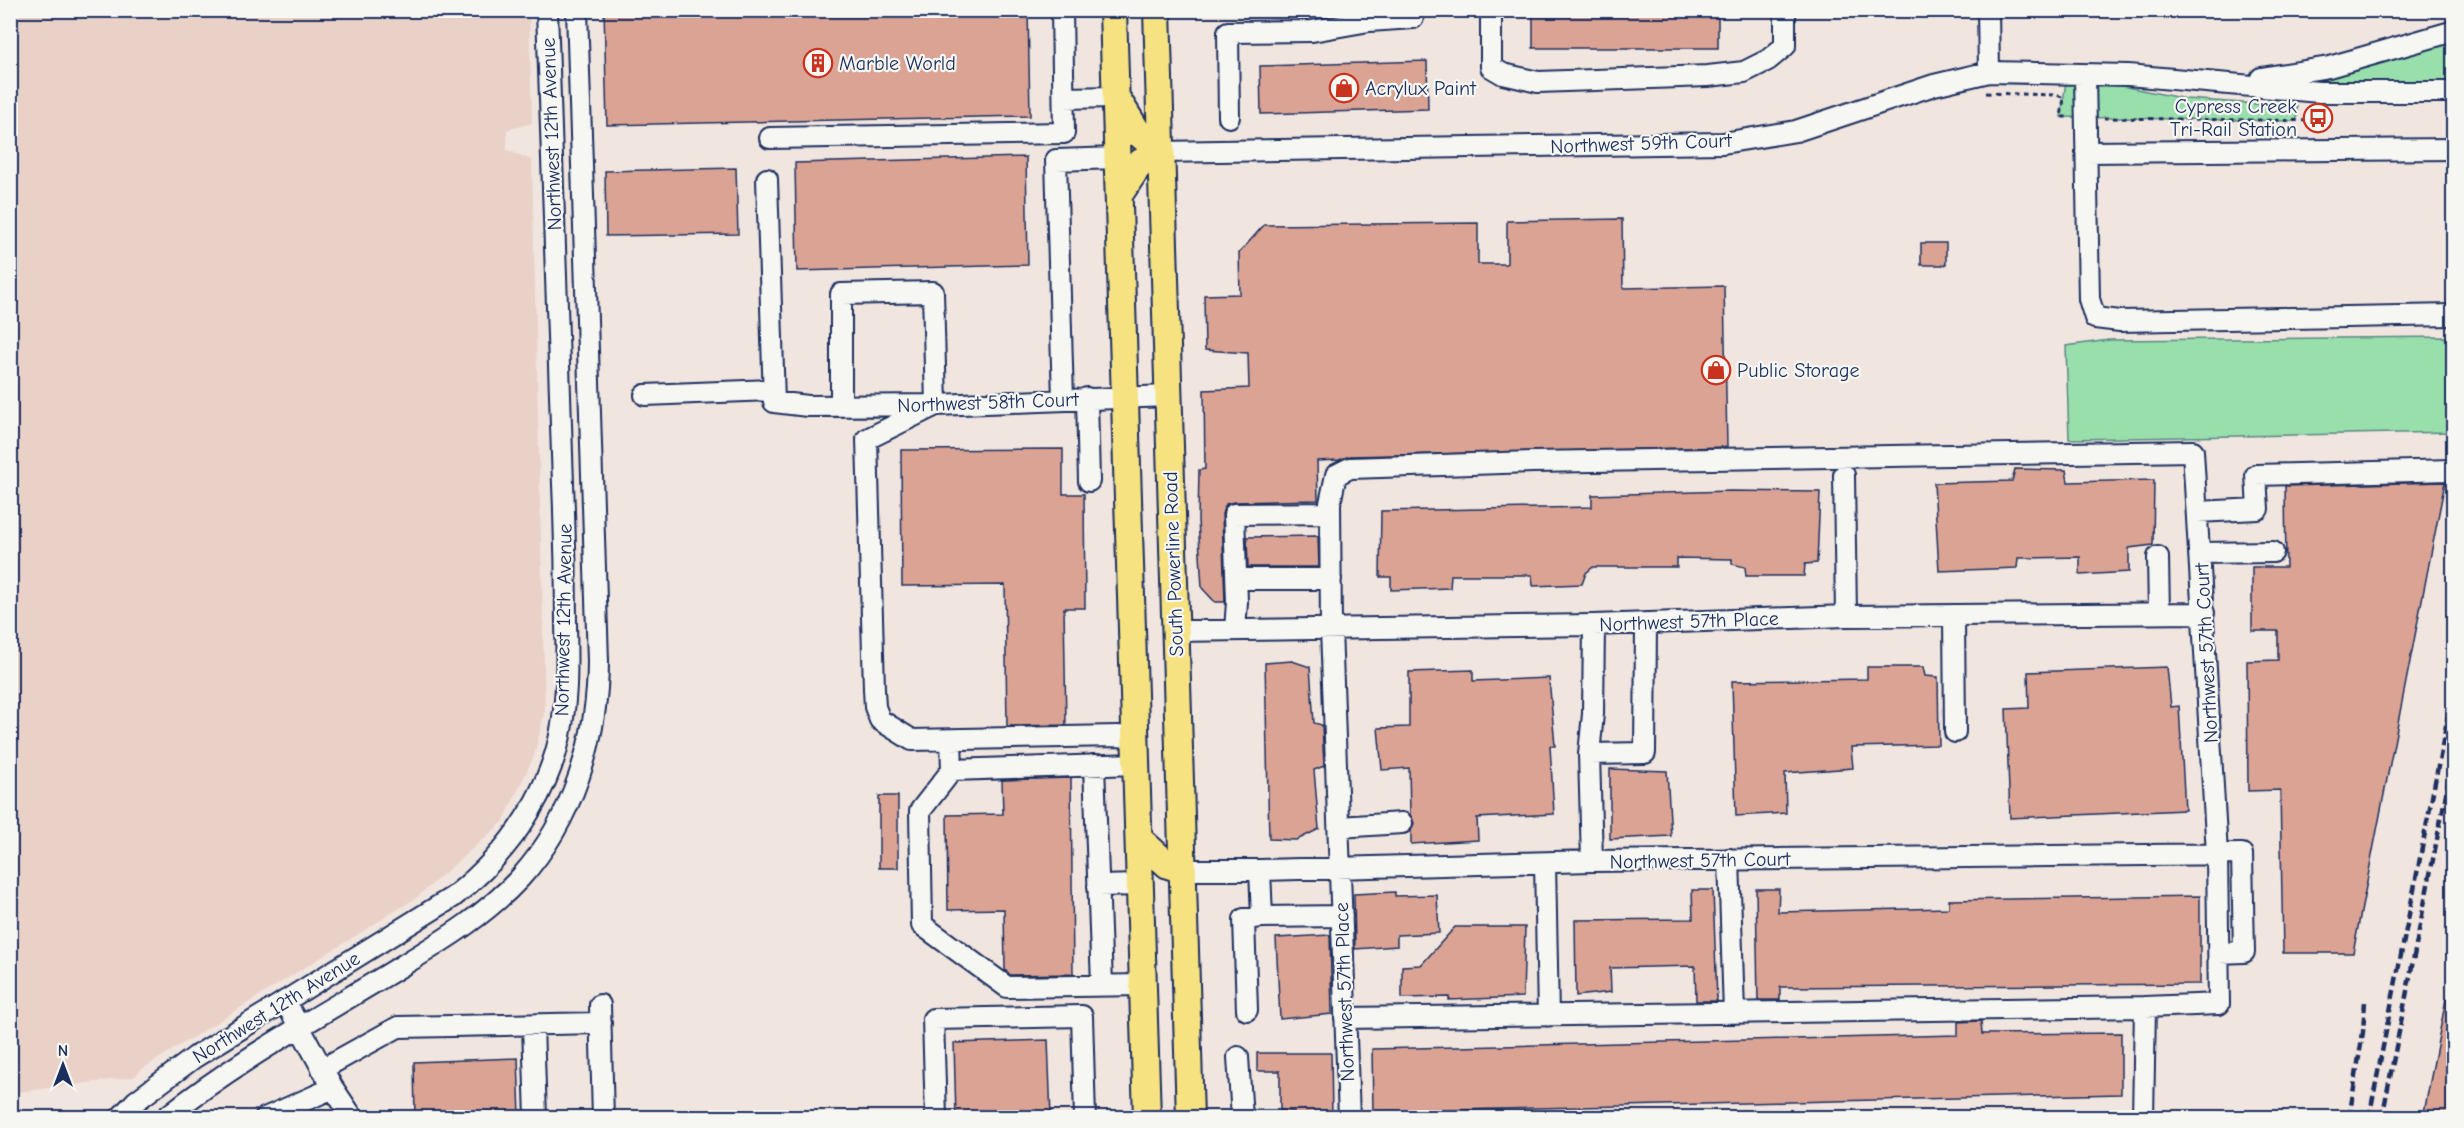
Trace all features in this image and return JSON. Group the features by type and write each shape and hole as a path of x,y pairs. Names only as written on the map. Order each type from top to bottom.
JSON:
{"main road":[{"path":"1113,10 1148,1118"},
{"name":"South Powerline Road","path":"1157,10 1190,1118"},
{"path":"1116,105 1139,134 1160,152 1141,162 1119,195"},
{"path":"1139,839 1168,865 1182,870"},
{"path":"1146,1086 1161,1118"}],"street":[{"name":"Northwest 12th Avenue","path":"165,1118 185,1101 414,959 497,901 521,877 558,823 585,760 598,695 596,554 577,10"},
{"path":"770,138 1064,133 1062,10"},
{"path":"1229,117 1228,32 1312,31 1369,21 1413,18 1413,10"},
{"path":"1491,10 1491,67 1503,74 1538,82 1708,76 1744,72 1768,60 1785,46 1785,10"},
{"path":"1988,10 1989,72"},
{"name":"Northwest 12th Avenue","path":"120,1118 167,1076 453,897 476,879 497,857 532,807 556,752 566,691 566,556 547,12"},
{"name":"Northwest 59th Court","path":"2220,83 2330,67 2454,31"},
{"name":"Northwest 59th Court","path":"1160,152 1723,143 1796,131 1934,85 1989,72 2128,75 2319,92 2454,92"},
{"path":"2085,75 2089,298 2095,318 2120,321 2454,315"},
{"path":"1064,98 1116,105"},
{"path":"2086,152 2454,149"},
{"path":"1063,399 1056,160 1117,158"},
{"path":"645,395 773,390 767,179"},
{"path":"841,406 841,294 933,292 936,405 867,439 874,688 875,707 880,720 912,740 1136,738"},
{"name":"Northwest 58th Court","path":"773,390 774,402 808,406 936,405 1168,396"},
{"path":"1087,398 1089,481"},
{"name":"Northwest 57th Place","path":"1349,1118 1331,629 1330,513 1332,487 1336,475 1350,468 1545,462 2193,451"},
{"name":"Northwest 57th Court","path":"2145,1007 2220,1004 2217,854 2193,451"},
{"path":"2197,512 2258,509 2256,475 2452,470"},
{"path":"1844,475 1846,616"},
{"path":"1235,630 1234,514 1330,513"},
{"path":"2200,553 2273,552"},
{"path":"566,556 596,554"},
{"path":"2158,557 2159,614"},
{"path":"1236,579 1331,579"},
{"name":"Northwest 57th Place","path":"1175,631 1594,625 1846,616 2204,613"},
{"path":"1954,615 1955,732"},
{"path":"1589,754 1645,753 1646,623"},
{"path":"1592,861 1589,754 1593,714 1594,625"},
{"path":"951,740 952,770 920,811 922,925 1007,987 1144,985"},
{"path":"952,770 1136,764"},
{"path":"1094,765 1102,985"},
{"path":"1339,827 1402,823"},
{"name":"Northwest 57th Court","path":"1182,870 1592,861 2217,854"},
{"path":"1729,859 1734,1013"},
{"path":"1545,862 1548,1016"},
{"path":"1260,870 1262,917"},
{"path":"1098,886 1140,885"},
{"path":"1247,1010 1244,919 1342,916"},
{"path":"285,1001 333,1088 353,1118"},
{"path":"1345,1018 2145,1007 2143,1118"},
{"path":"322,1069 398,1027 533,1025 601,1014 603,1118"},
{"path":"936,1118 933,1019 1082,1016 1085,1118"},
{"path":"533,1025 536,1118"},
{"path":"1238,1057 1242,1118"},
{"path":"265,1118 333,1088"}],"shaded area":[{"path":"10,11 529,11 532,123 507,130 507,150 532,160 545,710 534,756 503,822 416,898 142,1069 134,1077 11,1093"}],"green space":[{"path":"2453,31 2453,92 2319,92 2329,67"},
{"path":"2066,81 2097,81 2186,99 2297,107 2297,121 2061,117"},
{"path":"2453,337 2453,432 2069,439 2066,346 2109,340"}],"building":[{"name":"Marble World","path":"604,10 1028,10 1030,116 607,125"},
{"path":"1533,10 1718,10 1718,48 1533,48"},
{"name":"Acrylux Paint","path":"1427,61 1428,109 1261,114 1260,66"},
{"path":"1026,157 1028,265 797,271 795,163"},
{"path":"736,168 738,234 606,236 605,171"},
{"path":"1622,219 1623,288 1724,286 1727,447 1350,456 1339,460 1317,461 1318,500 1226,504 1222,514 1225,602 1215,602 1202,588 1198,520 1199,470 1205,469 1204,390 1249,388 1248,353 1205,350 1204,295 1240,294 1239,253 1264,225 1478,223 1478,264 1507,264 1507,221"},
{"path":"1921,243 1946,243 1946,265 1921,265"},
{"path":"1063,449 1063,494 1084,494 1085,608 1064,608 1066,725 1007,726 1005,585 902,586 901,450"},
{"path":"2015,469 2066,470 2068,482 2154,480 2153,545 2129,548 2129,572 2080,575 2080,557 2018,558 2017,568 1939,571 1934,483 2012,481"},
{"path":"2445,482 2353,953 2283,953 2280,790 2248,791 2247,661 2278,660 2278,631 2252,631 2252,567 2286,567 2285,486"},
{"path":"1731,491 1820,492 1817,563 1805,564 1804,576 1746,576 1745,567 1732,564 1732,559 1677,558 1677,567 1593,567 1586,573 1582,584 1533,586 1532,575 1451,575 1450,588 1391,590 1391,577 1380,577 1381,511 1592,507 1592,495"},
{"path":"1318,536 1319,567 1248,567 1247,537"},
{"path":"1292,661 1310,667 1314,723 1322,725 1324,766 1314,770 1319,829 1297,840 1269,839 1265,663"},
{"path":"1867,667 1923,667 1925,676 1938,677 1939,745 1851,747 1853,768 1785,773 1786,813 1736,816 1732,681 1867,679"},
{"path":"2167,667 2171,707 2179,706 2185,810 2010,818 2006,709 2029,708 2028,672"},
{"path":"1473,670 1473,681 1549,678 1555,746 1550,746 1554,814 1477,818 1478,840 1411,844 1411,831 1414,823 1410,815 1409,768 1382,770 1378,728 1409,727 1409,672"},
{"path":"1610,769 1667,771 1671,836 1610,839"},
{"path":"1071,778 1073,974 1010,975 1005,970 1004,909 948,910 947,815 1003,814 1002,780"},
{"path":"879,796 898,796 898,868 879,868"},
{"path":"1756,889 1779,889 1778,912 1949,908 1949,900 2200,896 2200,984 1780,987 1780,1000 1758,1000"},
{"path":"1692,890 1713,890 1717,1001 1696,1001 1695,966 1610,968 1611,992 1576,996 1575,920 1693,919"},
{"path":"1395,892 1395,896 1437,895 1439,933 1397,935 1397,946 1355,949 1354,894"},
{"path":"1455,927 1525,927 1523,997 1449,1000 1449,997 1402,998 1402,966 1421,965"},
{"path":"1330,935 1332,1014 1280,1019 1276,938"},
{"path":"2446,999 2454,999 2454,1118 2423,1118"},
{"path":"1981,1021 1982,1034 2121,1033 2121,1094 1373,1112 1372,1049 1958,1035 1958,1022"},
{"path":"1048,1040 1051,1118 956,1118 954,1043"},
{"path":"1257,1053 1331,1053 1332,1118 1293,1118 1294,1112 1280,1110 1280,1071 1257,1071"},
{"path":"518,1058 520,1118 415,1118 414,1062"}],"railway":[{"path":"2369,1118 2454,685"},
{"path":"2382,1118 2454,753"},
{"path":"2349,1118 2363,1032 2365,1001"}],"place":[{"name":"Marble World","path":"818,63"},
{"name":"Acrylux Paint","path":"1344,88"},
{"name":"Cypress Creek Tri-Rail Station","path":"2318,118"},
{"name":"Public Storage","path":"1716,370"}]}
